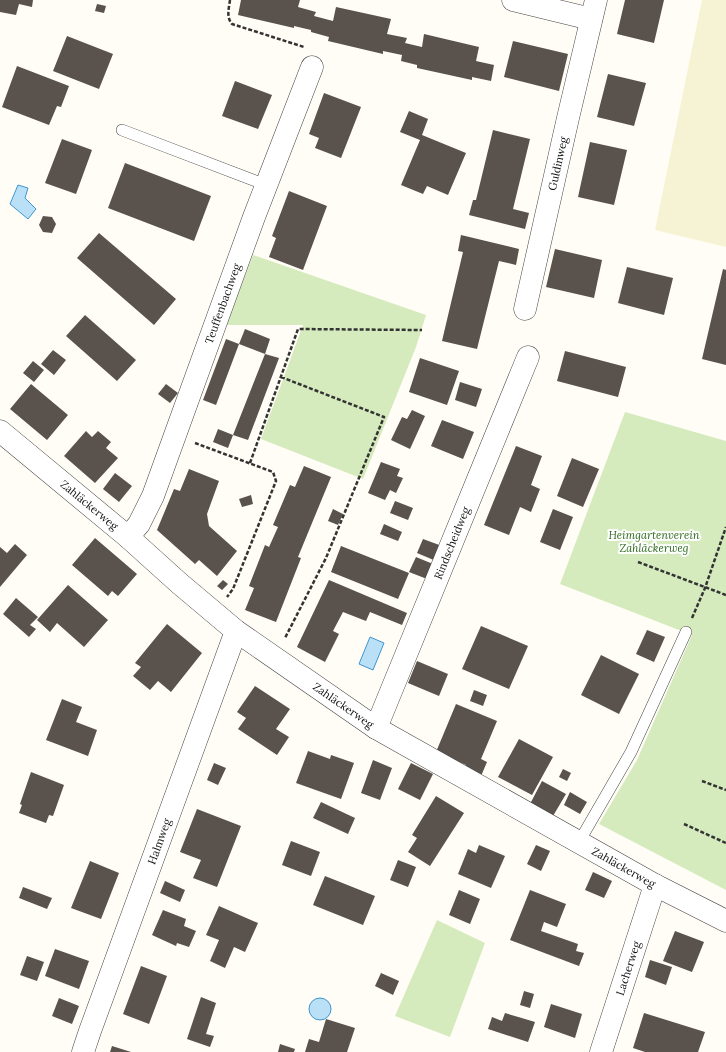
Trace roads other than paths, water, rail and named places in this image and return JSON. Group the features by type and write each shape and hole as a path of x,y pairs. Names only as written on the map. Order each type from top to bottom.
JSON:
{"street":[{"name":"Guldinweg","path":"513,0 594,9 525,310"},
{"name":"Teuffenbachweg","path":"128,537 139,524 153,496 266,185 312,67"},
{"name":"Rindscheidweg","path":"376,728 528,357"},
{"name":"Zahläckerweg","path":"0,431 128,537 179,583 236,631 376,728 655,885 726,921"},
{"name":"Halmweg","path":"83,1052 236,631"},
{"name":"Lacherweg","path":"601,1052 655,885"}],"lane":[{"path":"122,130 266,185"},
{"path":"579,842 631,752 686,632"}],"water":[{"path":"18,185 28,188 25,198 36,209 28,219 10,204"},
{"path":"370,637 384,643 373,670 359,664"},
{"path":"320,998 328,1001 331,1009 328,1017 320,1020 312,1017 309,1009 312,1001"}],"park label":[{"name":"Heimgartenverein Zahläckerweg","path":"654,541"}]}
